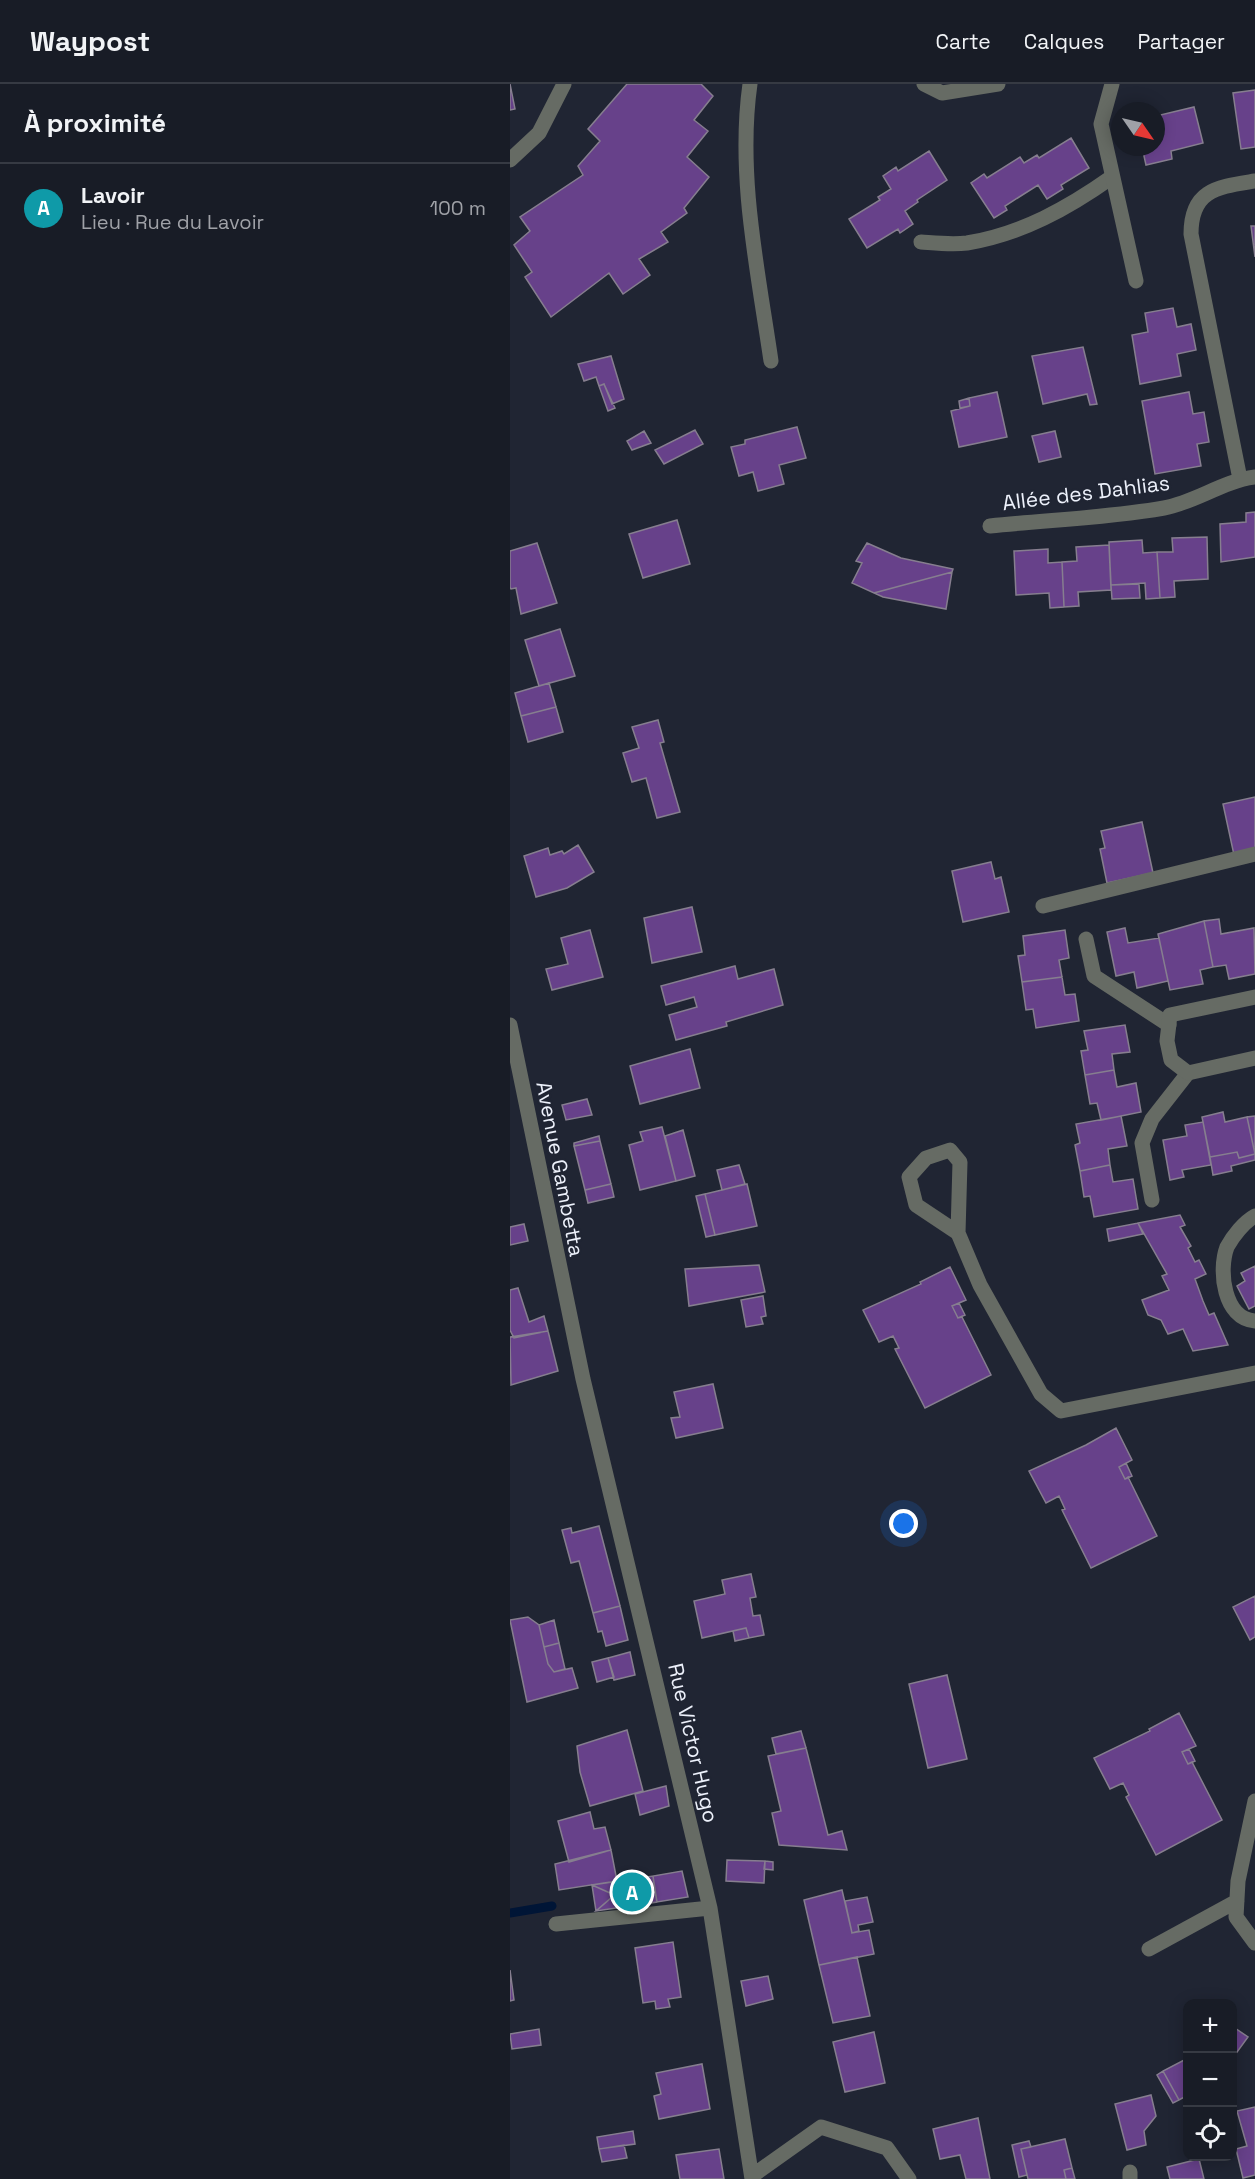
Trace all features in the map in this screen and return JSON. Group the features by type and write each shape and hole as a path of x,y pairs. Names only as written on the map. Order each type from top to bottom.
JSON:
{"street":[{"path":"510,160 539,133 564,84"},
{"path":"750,84 746,114 750,216 771,361"},
{"path":"924,84 942,93 998,84"},
{"path":"1112,84 1101,124 1136,281"},
{"path":"921,242 966,243 1023,227 1070,207 1112,177"},
{"path":"1248,478 1191,234 1191,216 1203,196 1222,186 1255,181"},
{"name":"Allée des Dahlias","path":"990,526 1165,508 1206,496 1248,478"},
{"path":"1043,906 1255,854"},
{"path":"1086,939 1094,976 1169,1024"},
{"path":"1188,1073 1171,1060 1167,1041 1170,1015 1255,997"},
{"name":"Avenue Gambetta","path":"510,1024 570,1321"},
{"path":"1152,1200 1142,1143 1152,1119 1188,1073 1255,1058"},
{"path":"958,1233 916,1204 909,1177 926,1158 950,1150 960,1162 958,1233 980,1285 1041,1394 1061,1411 1255,1374"},
{"path":"1255,1216 1246,1221 1227,1248 1223,1281 1230,1306 1248,1321 1255,1321"},
{"name":"Rue Victor Hugo","path":"570,1321 710,1908 752,2177"},
{"path":"1255,1801 1238,1881 1236,1917 1255,1943"},
{"path":"1149,1948 1237,1901"},
{"path":"556,1924 710,1908"},
{"path":"752,2177 821,2127 887,2148 909,2179"}],"building":[{"path":"510,84 515,109 510,110"},
{"path":"627,84 701,84 713,96 694,120 708,131 687,157 709,177 684,208 687,213 661,232 668,242 639,259 650,275 623,294 609,273 551,317 525,277 532,272 514,245 530,231 520,217 583,175 578,166 600,141 588,129"},
{"path":"1255,90 1255,147 1241,149 1233,93"},
{"path":"1194,107 1203,143 1171,151 1172,159 1146,165 1144,156 1165,156 1165,114"},
{"path":"1071,138 1089,168 1061,185 1063,189 1047,199 1038,185 1005,206 1007,210 994,218 971,183 984,174 987,178 1020,157 1024,163 1037,155 1039,158"},
{"path":"929,151 947,180 905,211 913,224 900,233 898,229 867,248 849,219 880,200 878,197 891,189 883,176 896,167 898,171"},
{"path":"1251,226 1255,226 1255,257"},
{"path":"1173,308 1177,327 1191,324 1196,350 1177,354 1181,376 1140,384 1132,335 1148,332 1145,313"},
{"path":"1083,347 1097,404 1090,405 1087,394 1043,404 1032,356"},
{"path":"611,356 624,399 612,404 604,384 599,386 596,377 584,381 578,364"},
{"path":"604,384 615,408 608,411 599,386"},
{"path":"997,392 1007,437 959,447 951,411 970,406 969,398"},
{"path":"1189,392 1193,414 1204,412 1209,442 1197,444 1201,466 1155,474 1142,401"},
{"path":"969,398 970,406 960,408 959,401"},
{"path":"797,427 806,458 779,465 784,484 758,491 753,472 739,476 731,447 745,444 745,440"},
{"path":"695,430 703,444 664,464 655,450"},
{"path":"644,431 651,443 632,450 627,441"},
{"path":"1055,431 1061,457 1039,462 1032,436"},
{"path":"1255,512 1255,557 1221,562 1220,524 1246,522 1246,513"},
{"path":"677,520 690,564 643,578 629,534"},
{"path":"1207,537 1208,579 1174,581 1175,597 1160,598 1157,552 1173,552 1172,538"},
{"path":"1142,540 1143,553 1157,552 1160,598 1146,599 1145,583 1111,585 1109,542"},
{"path":"537,543 557,603 521,614 516,588 511,589 510,587 510,551"},
{"path":"867,543 901,558 953,569 952,572 874,593 852,583 862,563 856,561"},
{"path":"1109,545 1111,590 1078,592 1079,606 1064,607 1062,562 1077,561 1076,547"},
{"path":"1048,549 1048,563 1062,562 1064,607 1050,608 1049,593 1016,595 1014,551"},
{"path":"952,572 946,609 883,597 874,593"},
{"path":"1139,584 1140,598 1112,599 1111,585"},
{"path":"560,629 575,676 539,686 525,640"},
{"path":"549,683 556,707 521,716 515,693"},
{"path":"556,707 563,732 528,742 521,716"},
{"path":"658,720 664,742 660,743 680,812 657,818 646,778 632,782 623,753 639,748 632,727"},
{"path":"1255,797 1255,851 1234,855 1223,804"},
{"path":"1142,822 1153,873 1107,883 1100,849 1105,848 1101,831"},
{"path":"578,845 594,872 567,888 536,897 524,856 548,848 550,855 562,851 564,854"},
{"path":"991,862 995,879 1001,877 1009,912 963,922 952,871"},
{"path":"692,907 702,952 652,963 644,918"},
{"path":"1219,919 1221,934 1254,928 1255,974 1229,979 1226,965 1213,967 1204,921"},
{"path":"1204,921 1213,967 1200,970 1203,984 1170,990 1158,934"},
{"path":"1125,928 1128,943 1159,938 1168,981 1137,988 1134,972 1116,976 1107,932"},
{"path":"590,930 603,977 552,990 546,969 568,964 561,938"},
{"path":"1065,930 1069,958 1059,960 1062,977 1022,982 1018,956 1025,955 1023,936"},
{"path":"735,966 738,979 774,969 783,1005 726,1022 727,1026 676,1040 669,1015 697,1007 694,997 666,1005 661,986"},
{"path":"1062,977 1065,995 1075,994 1079,1021 1036,1028 1033,1009 1026,1010 1022,982"},
{"path":"1125,1025 1130,1052 1112,1054 1114,1070 1085,1075 1081,1051 1088,1050 1084,1031"},
{"path":"690,1049 700,1088 640,1104 630,1066"},
{"path":"1114,1070 1117,1087 1136,1083 1141,1112 1101,1120 1097,1103 1090,1104 1085,1075"},
{"path":"587,1099 592,1115 566,1120 562,1105"},
{"path":"1223,1112 1225,1122 1247,1117 1255,1154 1239,1158 1237,1152 1210,1157 1202,1117"},
{"path":"1121,1116 1127,1146 1108,1149 1110,1165 1080,1171 1075,1145 1080,1143 1076,1124"},
{"path":"1255,1116 1255,1154 1247,1117"},
{"path":"1203,1122 1211,1165 1182,1170 1184,1177 1170,1180 1163,1140 1187,1136 1185,1125"},
{"path":"662,1127 676,1181 640,1190 629,1145 643,1141 640,1132"},
{"path":"683,1130 695,1176 676,1181 665,1136"},
{"path":"599,1136 600,1141 574,1146 574,1143"},
{"path":"600,1141 611,1184 585,1190 574,1146"},
{"path":"1237,1152 1239,1158 1255,1154 1255,1160 1231,1166 1232,1171 1213,1175 1210,1157"},
{"path":"739,1165 745,1184 722,1190 717,1170"},
{"path":"1110,1165 1113,1182 1133,1179 1138,1209 1094,1217 1090,1196 1084,1197 1080,1171"},
{"path":"611,1184 614,1197 588,1203 585,1190"},
{"path":"747,1184 757,1226 715,1235 705,1194"},
{"path":"705,1194 715,1235 706,1237 696,1196"},
{"path":"1180,1215 1185,1225 1180,1227 1191,1246 1188,1248 1195,1262 1199,1260 1206,1274 1195,1279 1203,1301 1209,1315 1214,1313 1228,1345 1193,1351 1183,1329 1168,1334 1161,1320 1148,1315 1142,1300 1169,1290 1162,1276 1167,1274 1138,1223"},
{"path":"1138,1223 1143,1234 1109,1241 1107,1229"},
{"path":"524,1224 528,1241 510,1245 510,1227"},
{"path":"759,1265 765,1292 689,1306 685,1269"},
{"path":"1255,1266 1255,1306 1249,1309 1237,1286 1245,1281 1241,1273"},
{"path":"950,1267 966,1300 952,1306 958,1318 962,1317 991,1375 925,1408 895,1349 899,1348 893,1336 879,1342 863,1310 921,1284 920,1282"},
{"path":"518,1288 529,1322 544,1316 548,1331 514,1338 510,1330 510,1290"},
{"path":"763,1296 766,1316 761,1317 763,1324 746,1327 741,1300"},
{"path":"959,1303 965,1315 958,1318 952,1306"},
{"path":"548,1331 558,1371 511,1385 510,1337"},
{"path":"713,1384 723,1428 676,1438 671,1418 680,1417 674,1392"},
{"path":"1116,1428 1132,1460 1119,1467 1125,1479 1128,1477 1157,1536 1091,1568 1062,1510 1065,1509 1059,1496 1046,1503 1029,1471 1086,1445"},
{"path":"1126,1463 1132,1476 1125,1479 1119,1467"},
{"path":"599,1526 620,1606 593,1613 579,1561 571,1563 562,1530 571,1528 572,1533"},
{"path":"751,1574 756,1597 750,1598 753,1616 760,1615 764,1635 749,1638 746,1628 702,1638 694,1601 725,1594 722,1580"},
{"path":"1255,1596 1255,1637 1250,1640 1233,1607"},
{"path":"620,1606 628,1640 606,1646 602,1631 598,1632 593,1613"},
{"path":"528,1617 539,1625 548,1664 554,1672 572,1668 578,1688 527,1702 510,1620"},
{"path":"554,1620 559,1643 544,1647 539,1625"},
{"path":"746,1628 749,1638 735,1641 733,1631"},
{"path":"559,1643 565,1669 554,1672 548,1664 544,1647"},
{"path":"630,1652 635,1675 614,1680 608,1658"},
{"path":"608,1658 614,1677 597,1682 592,1662"},
{"path":"947,1675 967,1759 928,1768 909,1684"},
{"path":"1179,1713 1196,1746 1182,1752 1188,1764 1192,1762 1222,1820 1156,1855 1126,1797 1129,1795 1123,1783 1110,1789 1094,1758 1150,1731 1149,1729"},
{"path":"627,1730 643,1791 590,1806 580,1772 577,1746"},
{"path":"801,1731 806,1748 776,1754 772,1738"},
{"path":"806,1748 828,1835 842,1831 847,1850 779,1845 772,1813 781,1811 768,1756"},
{"path":"1189,1749 1195,1761 1188,1764 1182,1752"},
{"path":"666,1786 669,1806 640,1815 635,1794"},
{"path":"590,1812 594,1829 605,1827 611,1850 569,1862 558,1821"},
{"path":"611,1850 617,1881 559,1890 555,1864"},
{"path":"727,1860 765,1861 764,1883 726,1881"},
{"path":"765,1861 773,1862 773,1870 764,1869"},
{"path":"682,1871 688,1897 657,1902 653,1876"},
{"path":"653,1876 654,1885 610,1893 592,1885"},
{"path":"592,1885 610,1893 611,1898 596,1911"},
{"path":"842,1890 852,1933 869,1930 874,1954 819,1965 804,1900"},
{"path":"655,1892 657,1902 596,1911 611,1898"},
{"path":"867,1897 873,1922 858,1925 859,1931 852,1933 845,1901"},
{"path":"673,1942 681,1997 668,1999 670,2007 656,2009 655,2001 643,2003 635,1948"},
{"path":"857,1957 870,2016 833,2023 819,1965"},
{"path":"510,1970 514,2000 510,2001"},
{"path":"768,1976 773,1999 746,2006 741,1981"},
{"path":"539,2029 541,2045 512,2049 510,2034"},
{"path":"1237,2029 1248,2037 1237,2052"},
{"path":"874,2032 885,2083 845,2092 833,2042"},
{"path":"1183,2061 1183,2098 1179,2100 1163,2071"},
{"path":"702,2064 710,2109 659,2119 654,2096 661,2094 656,2073"},
{"path":"1163,2071 1179,2100 1173,2103 1157,2075"},
{"path":"1151,2095 1156,2116 1144,2131 1146,2145 1127,2150 1115,2104"},
{"path":"1255,2107 1255,2175 1243,2178 1237,2149 1247,2146 1237,2111"},
{"path":"978,2118 990,2179 966,2179 960,2155 940,2159 933,2129"},
{"path":"633,2131 635,2144 599,2149 597,2137"},
{"path":"1065,2139 1072,2168 1064,2170 1066,2179 1028,2179 1021,2149"},
{"path":"1029,2141 1031,2147 1021,2149 1027,2175 1019,2177 1012,2145"},
{"path":"624,2145 627,2158 602,2162 599,2149"},
{"path":"719,2149 724,2179 680,2179 676,2155"},
{"path":"1200,2161 1204,2179 1170,2179 1167,2167"},
{"path":"1072,2168 1075,2179 1066,2179 1064,2170"}],"waterway":[{"path":"510,1913 552,1906"}],"place":[{"name":"Lavoir","path":"632,1892"}]}
